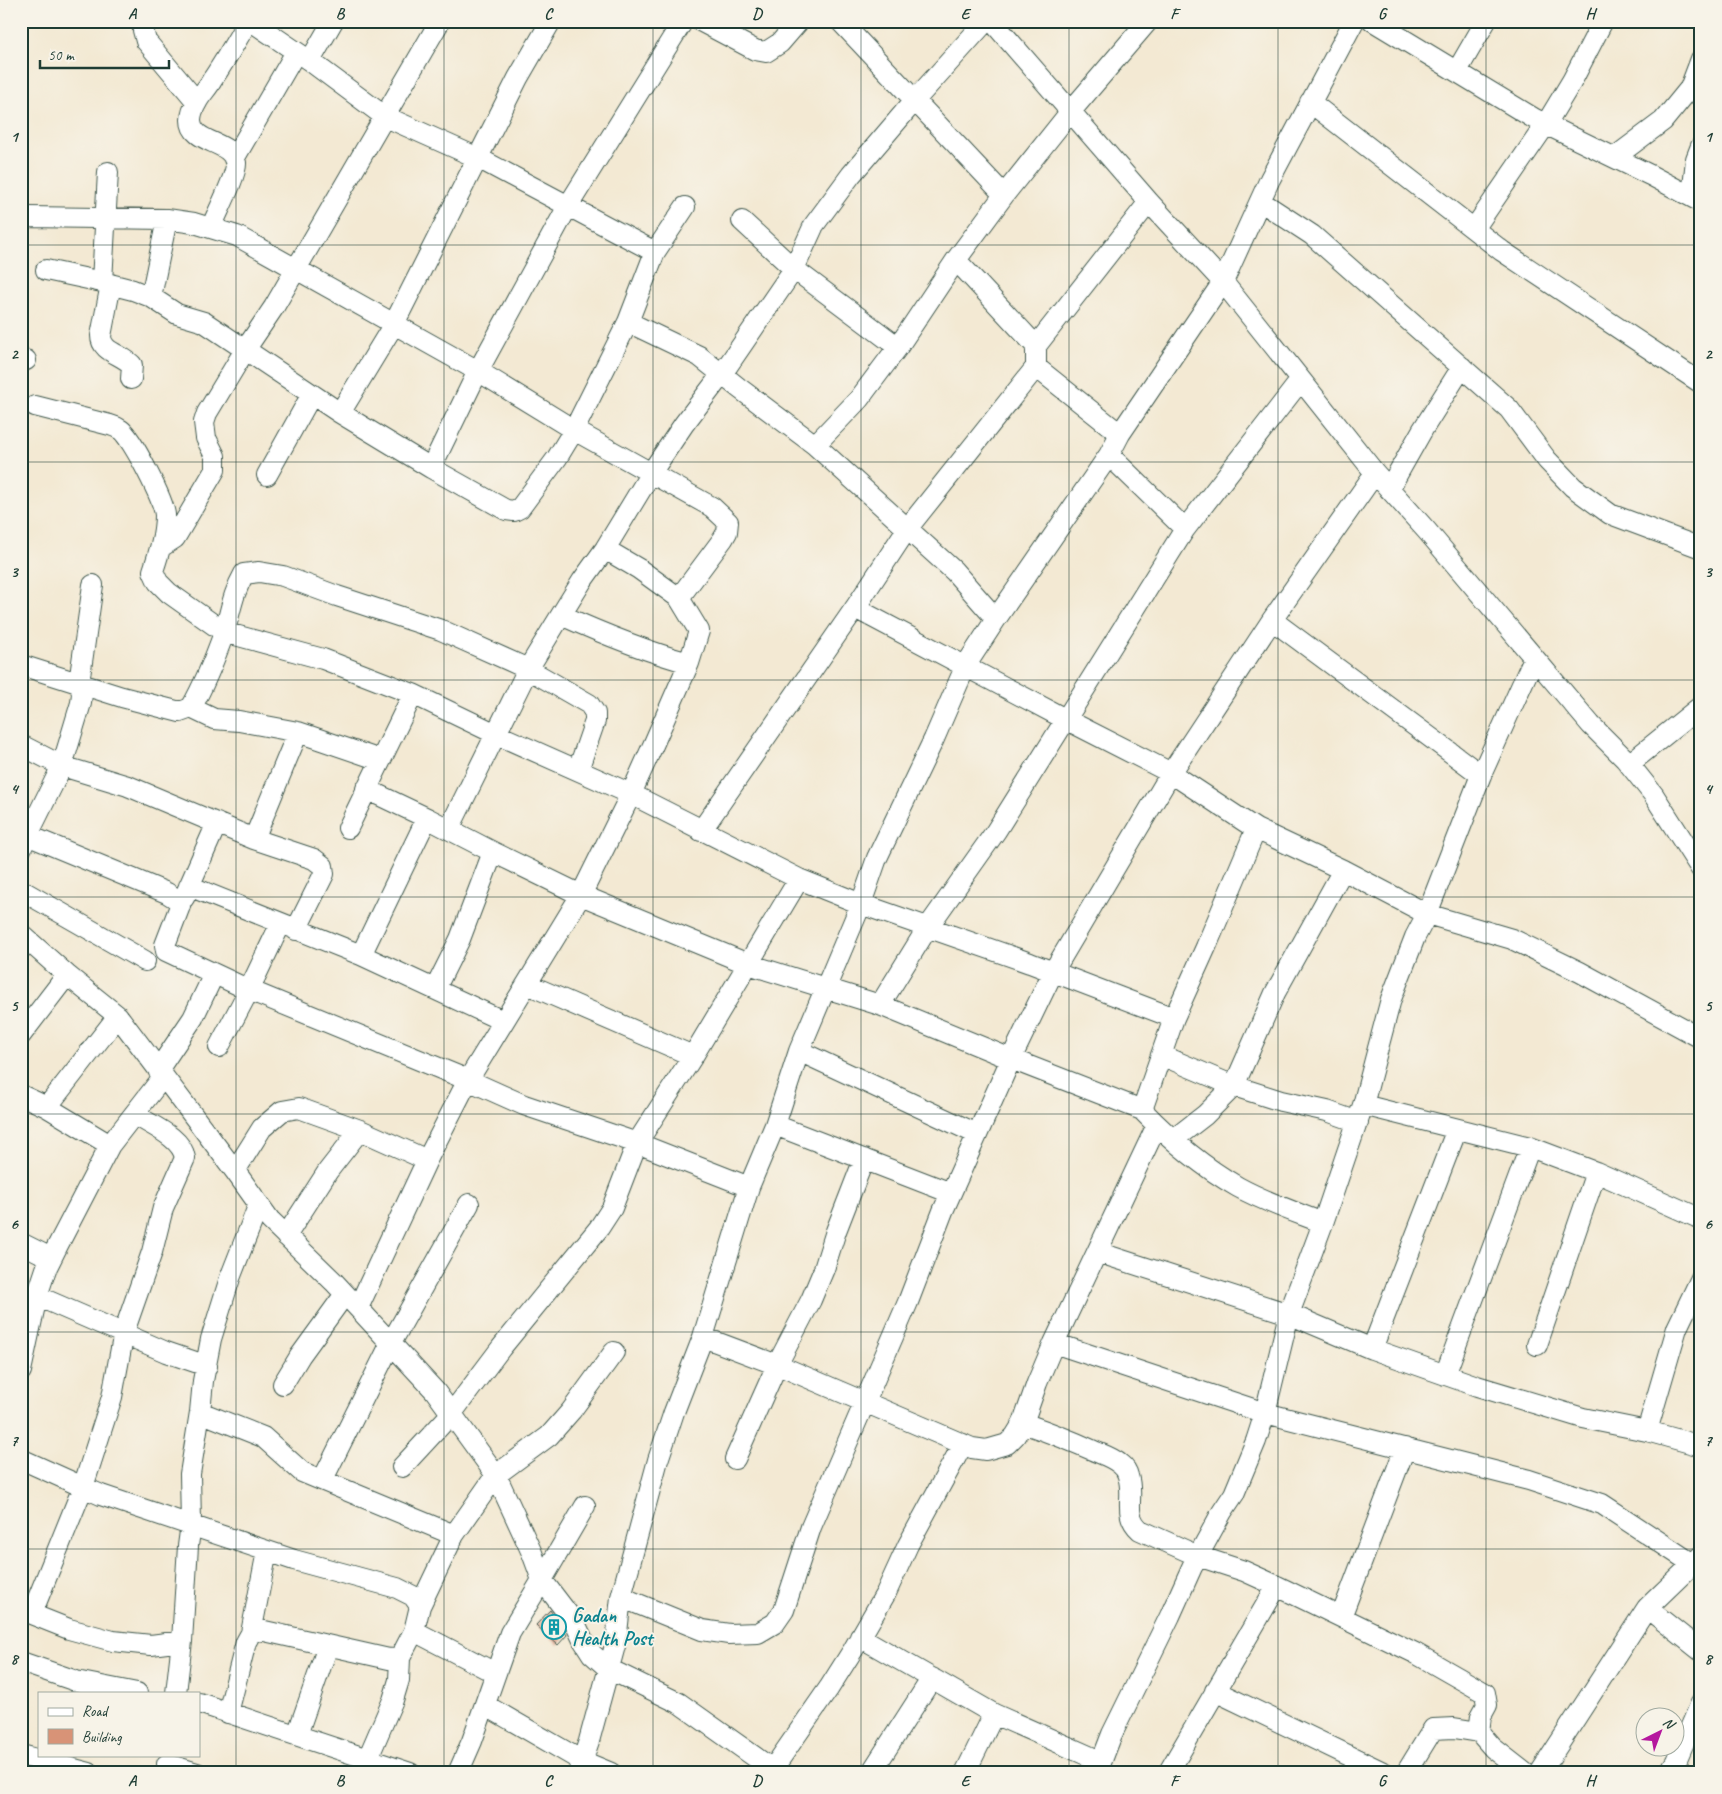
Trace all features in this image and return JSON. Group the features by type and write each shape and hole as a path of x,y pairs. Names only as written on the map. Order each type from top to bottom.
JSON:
{"street":[{"path":"148,21 143,30 146,41 197,102"},
{"path":"211,228 236,165 234,159 225,148 205,138 192,126 191,118 197,102 250,21 384,116 478,158 655,252"},
{"path":"234,159 303,57 333,21"},
{"path":"161,548 175,538 215,470 215,456 206,438 204,422 208,413 245,350 274,307 440,21"},
{"path":"340,413 394,324 518,78 551,21"},
{"path":"431,468 478,371 568,206 683,21"},
{"path":"700,21 754,50 766,52 780,43 799,21"},
{"path":"840,21 1004,195"},
{"path":"449,829 528,669 560,615 605,549 650,473 722,374 794,269 814,225 851,175 986,21"},
{"path":"992,21 1149,202 1223,282 1374,473 1427,531 1591,725 1629,764 1653,794 1701,869"},
{"path":"815,445 859,399 898,347 956,260 1004,195 1071,111 1148,21"},
{"path":"580,1767 609,1669 616,1642 622,1597 669,1426 703,1337 750,1187 775,1125 799,1051 861,904 877,858 934,739 966,665 996,618 1110,454 1120,434 1223,282 1260,201 1310,102 1354,21"},
{"path":"1373,21 1546,124 1615,157 1696,200 1696,159 1701,146"},
{"path":"1457,71 1486,21"},
{"path":"1474,229 1546,124 1572,81 1603,21"},
{"path":"1615,157 1695,94 1701,59"},
{"path":"1310,102 1502,251 1701,383"},
{"path":"108,172 105,218 107,283 100,336 101,342 106,349 126,359 132,365 131,379"},
{"path":"1260,201 1312,235 1509,409 1546,460 1572,487 1610,514 1701,548"},
{"path":"701,831 855,608 907,529 1036,367 1036,346 1149,202"},
{"path":"46,270 107,283 151,297 177,314 204,322 340,413 431,468 506,510 514,511 520,508 557,458 574,430 628,322 655,252 685,207"},
{"path":"21,219 28,217 167,219 211,228 237,236 478,371 574,430 712,507 728,522 727,532 723,539 679,598"},
{"path":"151,297 167,219"},
{"path":"742,221 794,269 898,347"},
{"path":"956,260 1036,346"},
{"path":"628,322 700,356 815,445 954,571 996,618"},
{"path":"1036,367 1120,434"},
{"path":"1389,489 1423,429 1462,367"},
{"path":"880,1006 928,927 996,831 1185,529 1300,381"},
{"path":"267,475 312,394"},
{"path":"35,406 110,424 122,430 158,492 165,514 161,548 153,571 158,582 169,593 224,632 323,659 413,694 496,734 631,794 798,879 861,904 1053,972 1174,1018"},
{"path":"1110,454 1185,529"},
{"path":"622,1597 702,1630 729,1634 758,1633 774,1623 784,1610 811,1527 908,1302 951,1193 1010,1059 1053,972 1171,773 1272,620 1374,473"},
{"path":"284,1384 300,1356 351,1301 468,1080 581,895 631,794 689,663 699,631 679,598 639,569 605,549"},
{"path":"21,665 122,697 180,712 191,708 197,696 224,632 235,590 244,574 259,572 283,576 440,630 528,669 589,704 595,713 595,721 578,770"},
{"path":"93,585 79,683 82,693 81,703 62,766 26,832 167,893 178,900 180,906"},
{"path":"855,608 1171,773 1256,829 1343,870 1427,914 1512,939 1580,972 1701,1038"},
{"path":"560,615 616,639 689,663"},
{"path":"1272,620 1482,775"},
{"path":"860,1637 994,1714 1098,1767 1198,1556 1234,1494 1265,1413 1289,1314 1323,1223 1360,1113 1391,998 1415,937 1427,914 1482,775 1534,658"},
{"path":"348,828 413,694"},
{"path":"1629,764 1701,706"},
{"path":"191,708 214,719 239,720 298,732 380,760"},
{"path":"254,839 298,732"},
{"path":"21,745 62,766 128,786 254,839 314,859 323,866 324,874 249,990 220,1046"},
{"path":"366,790 427,818 581,895 748,964 880,1006 1142,1110 1156,1125 1200,1161 1238,1187 1323,1223"},
{"path":"361,955 427,818"},
{"path":"217,823 180,906 165,945 166,951 249,990 524,1105 637,1143 750,1187"},
{"path":"1142,1110 1174,1018 1256,829"},
{"path":"435,989 460,939 493,852"},
{"path":"1174,1139 1205,1115 1234,1086 1275,993 1343,870"},
{"path":"402,1467 452,1413 512,1334 599,1228 612,1208 637,1143 693,1056 798,879"},
{"path":"189,886 361,955 503,1021"},
{"path":"21,890 144,961"},
{"path":"21,934 118,1016 270,1220 351,1301 436,1391 496,1475 532,1553 542,1580 576,1623 583,1640 592,1654 609,1669 679,1702 771,1771 829,1688 886,1593 908,1545 963,1444"},
{"path":"21,1035 67,974"},
{"path":"21,1371 26,1328 51,1258 110,1145 161,1074 193,1018 214,974"},
{"path":"527,984 693,1056"},
{"path":"47,1107 118,1016"},
{"path":"799,1051 977,1134"},
{"path":"1161,1054 1234,1086 1281,1101 1326,1111 1360,1113 1457,1129 1530,1147 1596,1172 1701,1219"},
{"path":"21,1095 47,1107 110,1145"},
{"path":"235,1171 262,1128 282,1110 299,1108 360,1130 427,1160"},
{"path":"134,1114 173,1139 184,1152 185,1158 163,1208 152,1252 124,1332 112,1397 83,1487 26,1612 69,1629 113,1641 152,1645 182,1641"},
{"path":"775,1125 951,1193"},
{"path":"703,1337 777,1365 963,1444 979,1449 997,1448 1006,1444 1015,1436 1023,1423 1054,1343 1156,1125"},
{"path":"1372,1349 1457,1129"},
{"path":"286,1236 328,1171 360,1130"},
{"path":"1445,1375 1530,1147"},
{"path":"735,1459 777,1365 818,1284 864,1160"},
{"path":"1537,1345 1596,1172"},
{"path":"176,1692 191,1524 190,1474 210,1339 230,1278 259,1204"},
{"path":"323,1479 391,1343 468,1204"},
{"path":"21,1242 51,1258"},
{"path":"1098,1252 1289,1314 1372,1349 1445,1375 1583,1418 1646,1431 1701,1446"},
{"path":"1646,1431 1677,1328 1701,1278"},
{"path":"37,1296 124,1332 166,1352 206,1366"},
{"path":"1054,1343 1265,1413 1529,1480 1602,1504 1697,1560 1647,1608 1540,1773"},
{"path":"368,1758 393,1700 399,1680 400,1658 414,1631 420,1606 454,1535 496,1475 548,1436 571,1411 614,1352"},
{"path":"200,1412 263,1437 302,1472 323,1479 454,1535"},
{"path":"1023,1423 1083,1446 1119,1463 1125,1468 1129,1477 1130,1515 1133,1523 1140,1530 1198,1556 1244,1571 1277,1586 1439,1665 1485,1693 1487,1706 1481,1716 1479,1732"},
{"path":"1341,1618 1405,1448"},
{"path":"21,1460 101,1495 266,1551 398,1588 413,1596 420,1606"},
{"path":"458,1773 485,1705 510,1633 585,1506"},
{"path":"228,1713 246,1642 251,1633 266,1551"},
{"path":"1176,1770 1215,1691 1277,1586"},
{"path":"1647,1608 1701,1650"},
{"path":"251,1633 260,1630 389,1660 400,1658"},
{"path":"414,1631 495,1673"},
{"path":"296,1735 328,1646"},
{"path":"21,1662 76,1681 132,1692"},
{"path":"871,1773 932,1678"},
{"path":"1215,1691 1352,1766 1385,1773"},
{"path":"200,1703 410,1773"},
{"path":"1669,1773 1701,1703"},
{"path":"485,1705 580,1767 612,1773"},
{"path":"970,1771 994,1714"},
{"path":"1406,1773 1433,1728 1454,1728 1479,1732 1493,1748 1525,1773"},
{"path":"21,1755 89,1773"},
{"path":"167,1764 197,1773"}],"building":[{"name":"Gadan Health Post","path":"550,1610 567,1635 558,1645 536,1625"}],"place":[{"name":"Gadan Health Post","path":"554,1627"}]}
